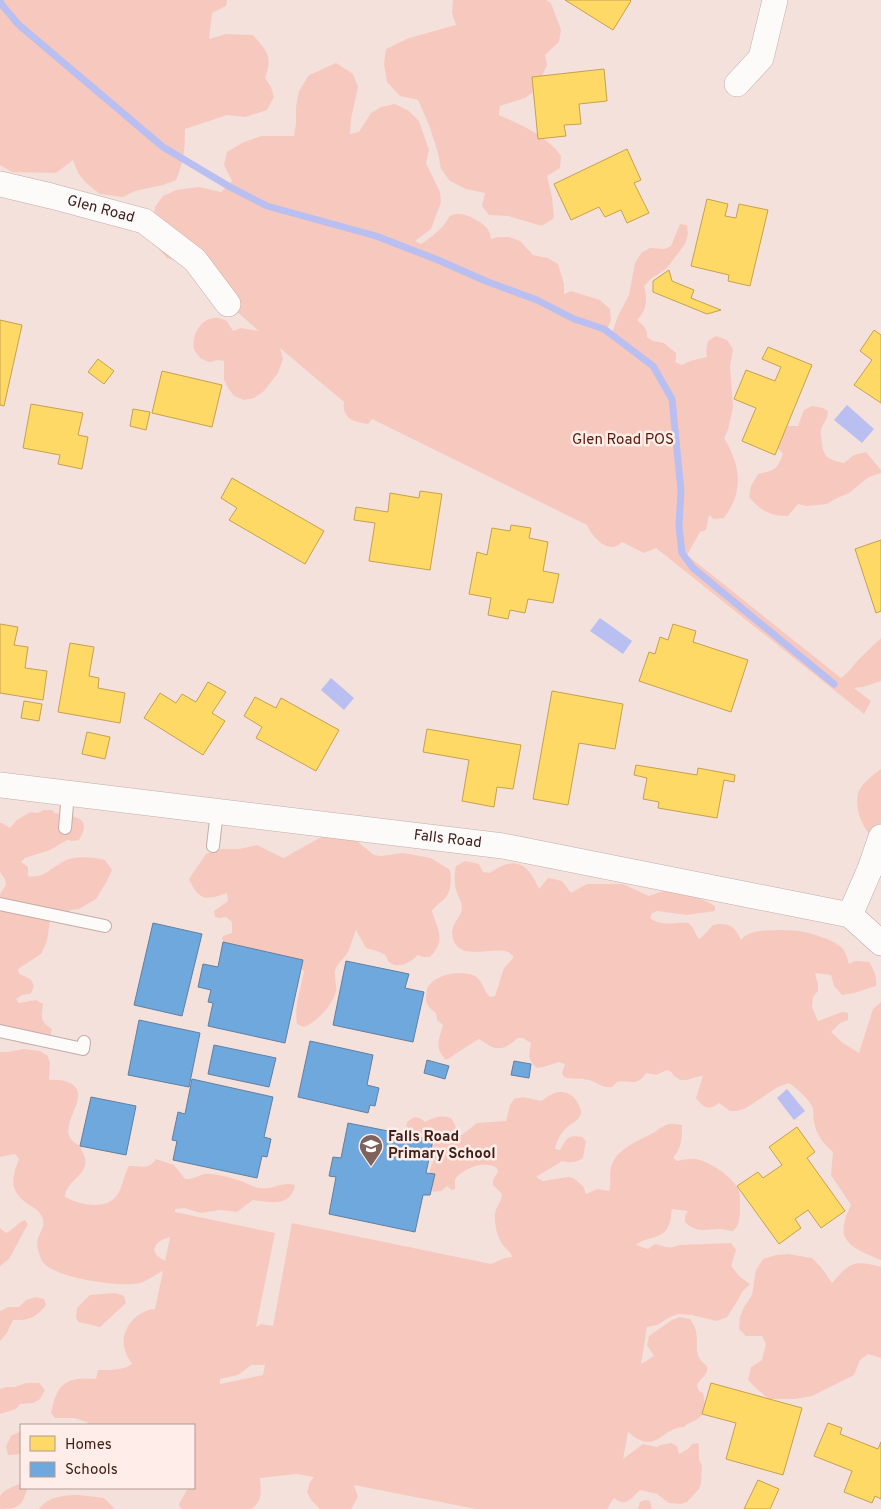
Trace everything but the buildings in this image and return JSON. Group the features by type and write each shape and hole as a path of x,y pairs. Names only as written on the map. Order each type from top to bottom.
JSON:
{"street":[{"path":"737,84 761,58 774,0"},
{"name":"Glen Road","path":"0,184 144,221 196,260 228,304"},
{"name":"Falls Road","path":"0,785 503,846 850,915"},
{"path":"881,837 870,869 850,915 881,943"}],"lane":[{"path":"65,828 68,793"},
{"path":"213,846 217,811"},
{"path":"0,904 105,926"},
{"path":"0,1031 83,1049 84,1042"}],"green space":[{"path":"0,0 227,0 226,6 212,13 209,39 226,34 253,35 267,54 268,64 265,78 271,87 274,97 267,110 245,117 227,115 185,129 181,167 176,180 135,191 123,197 100,194 86,183 78,173 73,160 56,173 12,172 0,165"},
{"path":"453,0 546,0 551,3 561,30 559,42 545,55 547,65 535,91 525,98 500,106 499,115 541,136 561,156 560,168 547,176 554,218 542,226 508,216 489,215 482,206 485,193 466,189 450,181 441,169 429,125 418,100 400,96 387,82 384,64 386,49 409,38 456,25 452,13"},
{"name":"Glen Road POS","path":"336,63 353,74 358,87 351,119 350,134 359,132 371,113 381,107 395,104 409,111 419,121 429,150 426,163 440,192 441,202 431,229 415,241 421,244 424,242 440,229 452,215 464,214 471,217 489,231 491,239 509,237 520,241 533,255 548,258 558,264 564,284 564,294 571,291 600,300 610,309 611,320 607,330 612,333 629,295 635,263 642,252 650,248 665,249 671,246 680,224 687,225 688,234 685,244 667,268 644,286 646,304 637,320 646,329 647,337 653,341 664,343 676,353 675,362 682,365 707,357 708,341 716,336 727,340 733,349 730,366 733,407 728,430 724,438 734,459 738,478 735,498 724,518 714,519 709,515 706,530 700,532 687,555 841,678 881,638 881,681 854,688 871,701 864,714 656,548 644,553 622,542 617,546 607,546 593,535 587,525 372,419 368,424 350,419 345,412 344,402 280,348 283,359 278,373 264,391 254,398 244,400 234,396 228,388 224,380 224,361 210,362 201,359 193,344 198,329 205,321 218,318 227,321 233,331 241,328 259,331 184,264 167,258 157,247 151,233 155,207 163,196 176,190 199,187 221,192 232,181 224,165 227,152 242,143 261,136 294,136 299,91 309,75"},
{"path":"812,406 828,411 821,433 824,452 828,458 844,463 854,455 866,452 881,470 881,473 869,477 849,493 827,504 806,506 798,504 788,516 771,514 758,506 749,497 751,486 758,474 772,470 779,463 783,454 777,447 783,426 798,426 804,410"},
{"path":"881,769 881,839 871,835 866,830 859,813 857,800 862,786"},
{"path":"44,810 52,810 55,813 79,819 84,826 83,832 79,840 67,840 50,850 25,858 21,862 28,867 28,876 42,875 66,860 77,858 105,860 112,870 96,899 79,909 71,910 50,920 47,941 41,954 18,969 19,974 32,981 33,990 30,994 22,995 16,999 19,1003 36,1000 43,1004 42,1019 52,1029 50,1036 34,1043 23,1044 13,1038 0,1024 0,894 6,885 5,879 0,872 0,823 10,828 17,820 30,812 38,813"},
{"path":"323,836 352,837 374,855 403,853 431,858 450,870 451,883 447,896 432,911 438,929 439,940 435,951 430,957 418,955 405,964 393,964 383,954 366,948 356,930 347,953 335,971 336,991 332,1002 319,1017 304,1027 297,1024 296,1016 304,971 290,962 225,950 222,938 232,933 232,922 226,917 215,917 214,911 228,901 227,893 209,898 204,897 196,892 189,879 206,854 221,849 239,849 257,845 283,858"},
{"path":"465,861 479,864 483,872 490,873 507,864 520,864 530,873 539,889 548,878 562,881 571,893 587,884 623,884 649,896 664,891 683,893 710,903 715,906 715,911 687,915 657,911 652,913 650,918 663,923 688,923 693,927 699,939 713,925 718,924 733,928 741,940 745,936 759,931 777,930 810,933 840,946 845,952 849,964 855,961 869,962 875,973 876,986 854,993 842,995 834,986 831,975 815,973 818,991 813,997 812,1007 818,1021 842,1012 848,1013 848,1020 840,1023 831,1032 843,1043 859,1053 873,1009 881,1002 881,1260 855,1248 846,1238 844,1224 851,1205 831,1175 833,1152 818,1135 814,1122 813,1108 810,1103 802,1093 789,1083 778,1087 746,1108 730,1111 719,1103 709,1108 696,1098 703,1076 680,1080 667,1070 656,1075 646,1073 640,1080 617,1082 612,1087 605,1087 589,1080 564,1077 562,1073 565,1064 559,1062 537,1068 530,1060 531,1043 523,1038 518,1038 503,1048 495,1048 479,1039 446,1060 439,1048 443,1025 437,1020 436,1013 426,1002 427,989 430,984 447,974 468,974 479,979 490,997 495,996 504,968 514,957 508,952 501,950 467,951 455,943 452,929 462,908 455,886 455,873 456,866"},
{"path":"24,1049 40,1051 48,1056 50,1063 49,1080 58,1080 72,1084 77,1090 78,1098 68,1132 71,1140 80,1146 85,1158 85,1164 84,1169 66,1191 65,1197 71,1200 94,1205 108,1202 119,1192 129,1166 147,1166 156,1159 174,1165 185,1179 207,1174 231,1178 260,1188 286,1184 295,1185 293,1192 284,1200 272,1202 253,1200 237,1212 220,1210 201,1213 184,1208 175,1209 175,1212 275,1233 256,1327 261,1324 273,1326 292,1223 491,1264 512,1257 501,1242 496,1225 495,1213 502,1194 493,1185 493,1180 498,1172 497,1168 486,1165 474,1166 455,1179 455,1189 452,1190 447,1186 441,1191 433,1192 429,1176 434,1160 428,1155 428,1148 435,1144 436,1138 406,1128 407,1122 414,1117 420,1118 425,1122 438,1117 451,1118 455,1124 457,1134 462,1135 477,1123 506,1121 510,1105 514,1099 523,1097 541,1101 556,1092 568,1094 576,1100 581,1114 577,1120 562,1132 555,1149 560,1150 570,1137 582,1137 586,1141 583,1158 573,1162 562,1161 536,1177 543,1181 573,1178 583,1186 586,1194 597,1189 609,1191 612,1164 615,1158 625,1149 666,1125 682,1125 681,1143 673,1158 677,1161 696,1159 707,1163 734,1182 740,1195 738,1224 733,1231 698,1229 689,1226 685,1222 685,1216 688,1211 672,1209 670,1223 663,1233 636,1245 648,1249 655,1244 669,1247 731,1243 736,1250 731,1266 740,1277 750,1284 742,1292 727,1317 717,1321 678,1314 657,1325 647,1327 641,1364 654,1356 647,1345 649,1336 672,1320 680,1317 690,1319 696,1331 699,1358 707,1366 706,1374 697,1386 699,1391 703,1393 704,1410 702,1416 684,1427 676,1428 652,1441 646,1442 638,1439 628,1432 623,1459 643,1444 657,1447 671,1443 677,1446 679,1454 688,1449 692,1444 698,1443 699,1459 702,1466 699,1489 687,1502 681,1504 669,1503 657,1494 640,1490 626,1502 618,1501 614,1498 607,1509 476,1509 354,1485 358,1497 351,1509 320,1509 311,1500 307,1492 310,1482 314,1477 296,1474 260,1478 261,1492 259,1500 251,1509 181,1509 179,1504 187,1489 195,1489 195,1424 88,1424 74,1418 55,1418 51,1413 56,1395 64,1384 77,1379 96,1379 98,1370 120,1369 132,1364 126,1354 124,1345 126,1331 141,1313 155,1309 163,1271 140,1283 104,1283 73,1277 48,1267 42,1261 37,1243 43,1226 43,1219 39,1212 22,1200 15,1190 13,1179 19,1159 15,1154 0,1157 0,1052","holes":["170,1238 165,1261 157,1256 154,1250 160,1241","251,1365 265,1365 263,1375 220,1384 220,1379 238,1375"]},
{"path":"25,1220 28,1224 9,1259 0,1266 0,1228 6,1233"},
{"path":"788,1254 812,1258 832,1283 848,1267 858,1263 881,1267 881,1358 868,1354 860,1360 854,1375 812,1396 795,1399 769,1399 748,1380 751,1367 762,1360 766,1344 762,1336 746,1336 739,1329 740,1317 752,1295 756,1270 763,1259"},
{"path":"115,1293 124,1296 126,1303 100,1327 79,1322 76,1318 77,1308 90,1295"},
{"path":"36,1297 44,1299 46,1305 39,1313 32,1317 23,1320 13,1320 7,1333 0,1341 0,1311 8,1307 19,1307 26,1300"},
{"path":"26,1383 39,1383 45,1390 40,1399 33,1403 20,1404 16,1409 0,1414 0,1389"},
{"path":"20,1432 20,1454 8,1455 6,1446 11,1436"},
{"path":"20,1483 20,1489 27,1489 24,1499 19,1505 0,1509 0,1496 6,1490"},
{"path":"80,1495 104,1498 115,1509 39,1509 52,1499"},
{"path":"650,1501 652,1509 638,1509 640,1502"}],"water":[{"path":"847,405 874,429 862,443 834,420"},
{"path":"600,618 632,641 623,654 590,631"},
{"path":"331,678 354,698 344,710 321,690"},
{"path":"787,1089 805,1111 794,1120 777,1098"}],"waterway":[{"path":"0,1 19,25 163,147 230,187 267,206 376,236 537,300 574,319 604,329 653,366 672,399 681,491 679,526 682,553 693,568 834,684"}],"place":[{"name":"Falls Road Primary School","path":"371,1167"}]}
